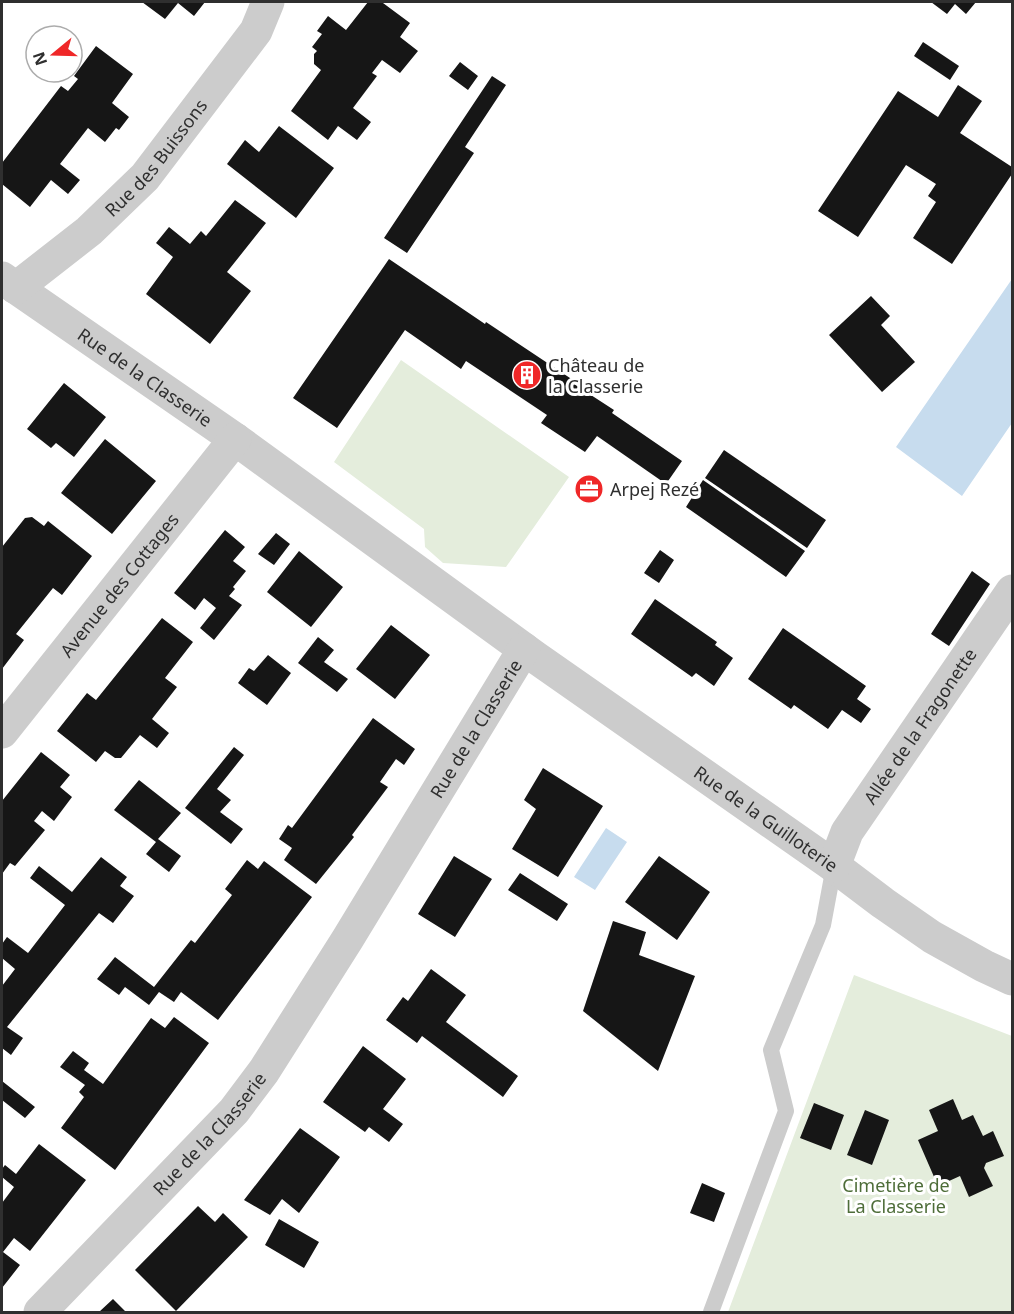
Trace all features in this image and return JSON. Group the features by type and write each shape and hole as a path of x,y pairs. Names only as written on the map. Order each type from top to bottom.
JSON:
{"street":[{"name":"Rue des Buissons","path":"9,283 89,231 145,177 256,31 268,2"},
{"name":"Rue de la Classerie","path":"9,283 235,440 524,649 347,940 264,1071 234,1111 40,1312"},
{"name":"Avenue des Cottages","path":"2,732 235,440"},
{"name":"Allée de la Fragonette","path":"834,866 847,832 1012,591"},
{"name":"Rue de la Guilloterie","path":"524,649 932,937 1012,980"}],"lane":[{"path":"711,1312 786,1111 771,1050 822,926 834,866"}],"green space":[{"path":"401,360 569,477 506,567 443,563 425,547 424,529 334,462"},
{"name":"Cimetière de La Classerie","path":"854,975 1012,1036 1012,1312 728,1312"}],"water":[{"path":"1012,279 1012,423 962,496 896,447"},
{"path":"606,828 627,842 595,890 574,877"}],"building":[{"path":"142,2 205,2 194,16 178,3 165,19"},
{"path":"368,2 384,2 410,23 400,37 418,51 400,73 382,60 372,73 377,76 353,108 371,122 357,140 338,126 328,140 291,111 321,70 314,64 314,54 317,51 312,47 322,34 317,31 328,16 346,30"},
{"path":"931,2 976,2 966,14 955,4 947,14"},
{"path":"923,42 959,66 950,80 914,56"},
{"path":"96,46 133,74 112,103 129,117 105,142 88,128 60,164 80,180 68,194 51,180 30,207 2,184 2,163 61,86 68,91 74,84 84,84 84,62"},
{"path":"460,62 478,76 468,90 449,76"},
{"path":"492,76 506,85 465,147 474,153 407,253 384,238"},
{"path":"958,85 982,101 960,133 1012,167 1012,174 952,264 913,238 936,202 928,196 936,184 906,165 858,237 818,211 898,91 938,117"},
{"path":"279,126 334,168 296,218 227,164 245,140 259,152"},
{"path":"235,200 266,223 227,272 251,291 210,344 146,294 173,257 156,243 169,227 190,244 201,231 206,236"},
{"name":"Château de la Classerie","path":"389,259 576,382 574,384 614,410 612,413 682,461 666,484 597,436 585,452 541,423 547,415 466,361 461,369 405,330 337,428 293,398"},
{"path":"871,296 890,316 881,325 915,362 882,392 829,335"},
{"path":"64,383 106,417 74,457 56,443 51,448 27,429"},
{"path":"105,439 156,481 112,534 61,493"},
{"path":"724,450 826,520 807,548 705,478"},
{"path":"703,480 805,551 786,577 686,507"},
{"path":"32,517 44,526 48,521 92,556 62,595 53,588 16,634 24,640 2,669 2,547 25,518"},
{"path":"225,530 245,547 233,561 246,571 229,596 242,605 214,640 200,628 216,608 204,598 195,610 174,593"},
{"path":"276,533 290,544 274,565 258,554"},
{"path":"660,550 674,560 659,583 644,573"},
{"path":"299,551 343,587 311,627 267,592"},
{"path":"972,571 990,584 949,646 931,634"},
{"path":"655,599 717,642 715,645 733,658 714,686 696,673 692,677 631,634"},
{"path":"162,618 193,642 165,678 177,687 152,719 169,733 157,748 140,735 121,758 115,758 105,751 96,762 57,731 87,693 96,700"},
{"path":"391,625 430,655 395,699 356,669"},
{"path":"783,628 866,686 857,699 871,709 861,723 842,710 828,729 794,705 791,709 748,679"},
{"path":"318,637 334,650 324,662 348,679 337,692 298,663"},
{"path":"268,655 291,673 267,705 238,683 249,668 254,671"},
{"path":"373,718 415,749 404,765 396,759 380,782 388,787 352,835 354,837 316,884 284,860 292,848 279,839 288,825 292,828"},
{"path":"234,747 244,755 217,789 231,800 220,812 243,829 231,844 185,808"},
{"path":"41,752 70,775 60,787 72,797 54,821 42,811 34,821 45,830 15,866 10,863 2,874 2,801"},
{"path":"543,768 603,806 558,877 512,849 536,809 524,800"},
{"path":"139,780 181,813 158,839 181,856 169,872 146,854 156,842 114,810"},
{"path":"454,856 492,879 455,937 418,914"},
{"path":"659,856 710,892 677,940 625,902"},
{"path":"101,857 127,877 120,886 134,896 113,923 99,913 7,1027 23,1038 11,1055 2,1048 2,986 15,969 2,958 2,944 7,937 28,953 65,905 30,878 39,866 72,892"},
{"path":"247,860 258,869 264,861 312,897 218,1020 181,992 174,1002 159,992 149,1005 125,987 119,995 97,979 115,957 154,987 191,940 195,943 232,895 225,889"},
{"path":"520,873 568,904 557,921 508,890"},
{"path":"613,921 646,932 639,955 695,976 658,1071 583,1011"},
{"path":"431,969 466,995 446,1022 518,1076 503,1097 422,1036 417,1043 386,1020 403,997 408,1001"},
{"path":"174,1017 209,1043 115,1170 61,1128 84,1097 79,1092 85,1085 60,1067 73,1051 89,1063 84,1070 103,1084 151,1018 165,1028"},
{"path":"363,1046 406,1079 383,1109 403,1124 389,1142 369,1127 365,1132 323,1102"},
{"path":"2,1081 35,1107 25,1118 2,1100"},
{"path":"953,1099 962,1120 973,1115 983,1136 993,1131 1004,1156 986,1163 984,1168 993,1186 969,1197 960,1176 938,1186 918,1140 938,1131 929,1110"},
{"path":"814,1103 844,1115 831,1150 800,1138"},
{"path":"865,1110 889,1120 872,1165 847,1155"},
{"path":"300,1128 340,1157 299,1213 282,1199 270,1215 244,1200"},
{"path":"39,1144 86,1180 30,1251 14,1238 3,1252 20,1265 2,1288 2,1203 14,1187 2,1177 2,1169 5,1165 16,1174"},
{"path":"702,1183 725,1193 714,1222 690,1213"},
{"path":"198,1206 215,1222 223,1213 248,1237 176,1311 135,1270"},
{"path":"279,1219 319,1242 304,1268 265,1245"},
{"path":"113,1299 126,1312 99,1312"}],"place":[{"name":"Château de la Classerie","path":"527,375"},
{"name":"Arpej Rezé","path":"589,489"}]}
